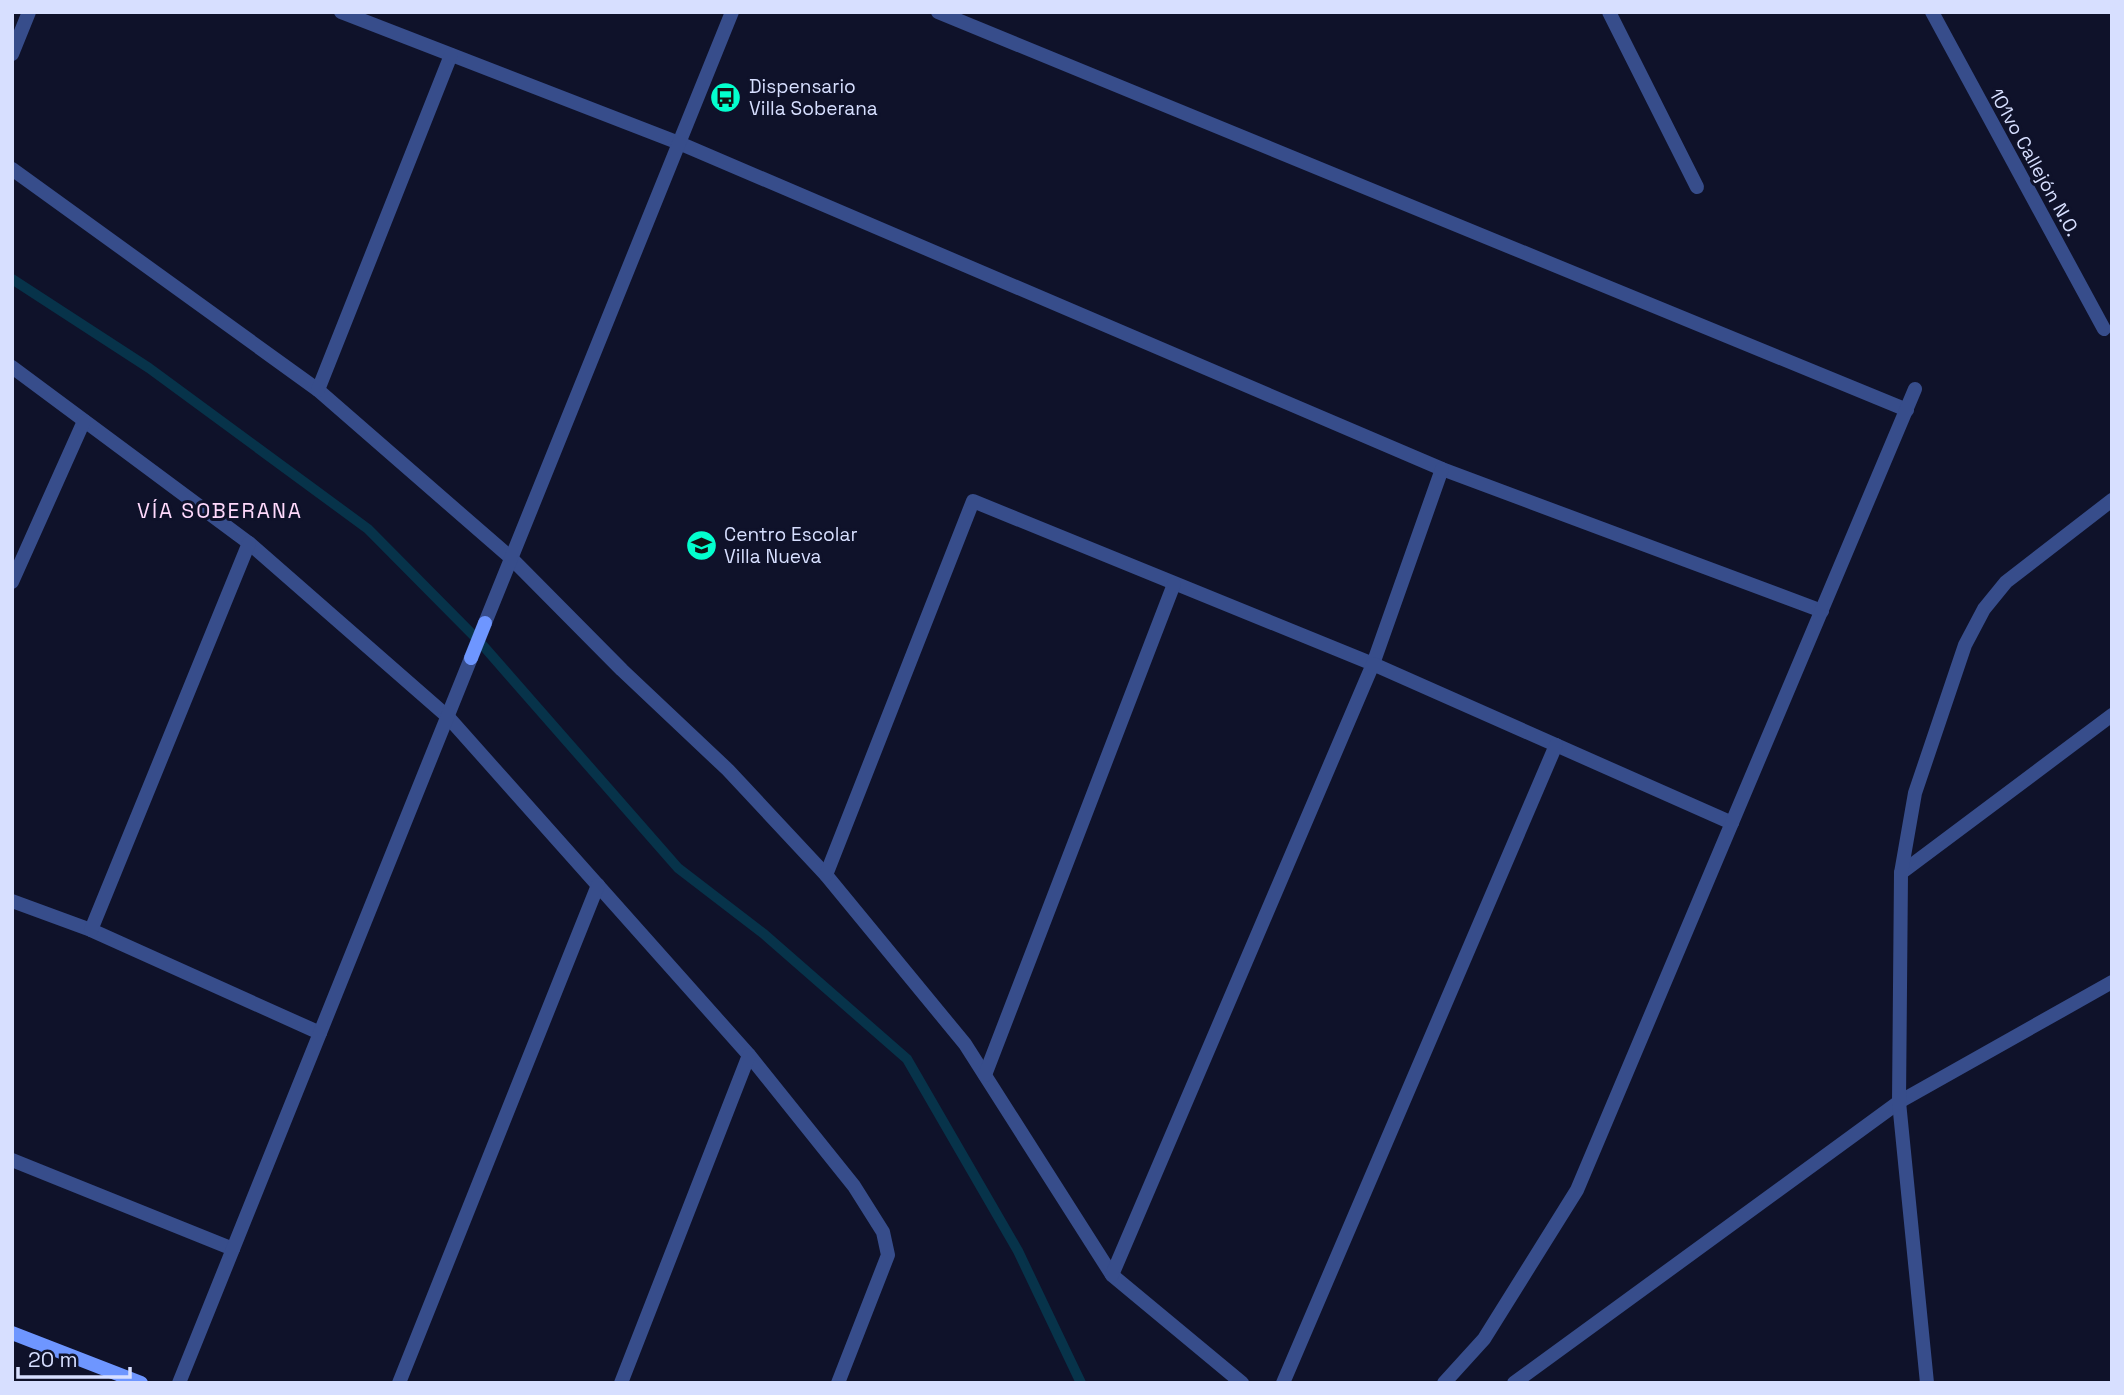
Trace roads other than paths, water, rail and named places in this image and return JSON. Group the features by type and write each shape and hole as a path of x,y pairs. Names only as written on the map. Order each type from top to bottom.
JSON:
{"street":[{"path":"12,54 29,12"},
{"path":"341,12 679,143 1442,469 1822,611"},
{"path":"179,1383 732,12"},
{"path":"938,12 1907,410"},
{"path":"1609,12 1697,187"},
{"name":"101vo Callejón N.O.","path":"1932,12 2104,329"},
{"path":"318,390 451,55"},
{"path":"12,169 318,390 511,558 622,670 728,770 826,875 965,1044 1112,1275 1242,1383"},
{"path":"12,367 249,543 448,717 749,1055 854,1185 883,1232 888,1255 838,1383"},
{"path":"1444,1383 1484,1339 1577,1190 1915,389"},
{"path":"12,582 84,421"},
{"path":"1112,1275 1373,664 1442,469"},
{"path":"1927,1383 1899,1102 1901,873 1915,793 1965,645 1984,609 2006,582 2112,500"},
{"path":"826,875 973,501 1373,664 1732,823"},
{"path":"92,930 249,543"},
{"path":"985,1075 1174,583"},
{"path":"1901,873 2112,715"},
{"path":"1283,1383 1556,745"},
{"path":"399,1383 598,884"},
{"path":"12,901 92,930 320,1032"},
{"path":"1514,1383 1899,1102 2112,982"},
{"path":"621,1383 749,1055"},
{"path":"12,1160 233,1249"},
{"path":"12,1333 142,1383"}],"waterway":[{"path":"12,279 149,368 368,529 479,641 678,868 764,934 907,1059 1018,1251 1081,1383"}],"place":[{"name":"Dispensario Villa Soberana","path":"726,97"},
{"name":"Centro Escolar Villa Nueva","path":"701,545"}],"district":[{"name":"VÍA SOBERANA","path":"220,511"}]}
